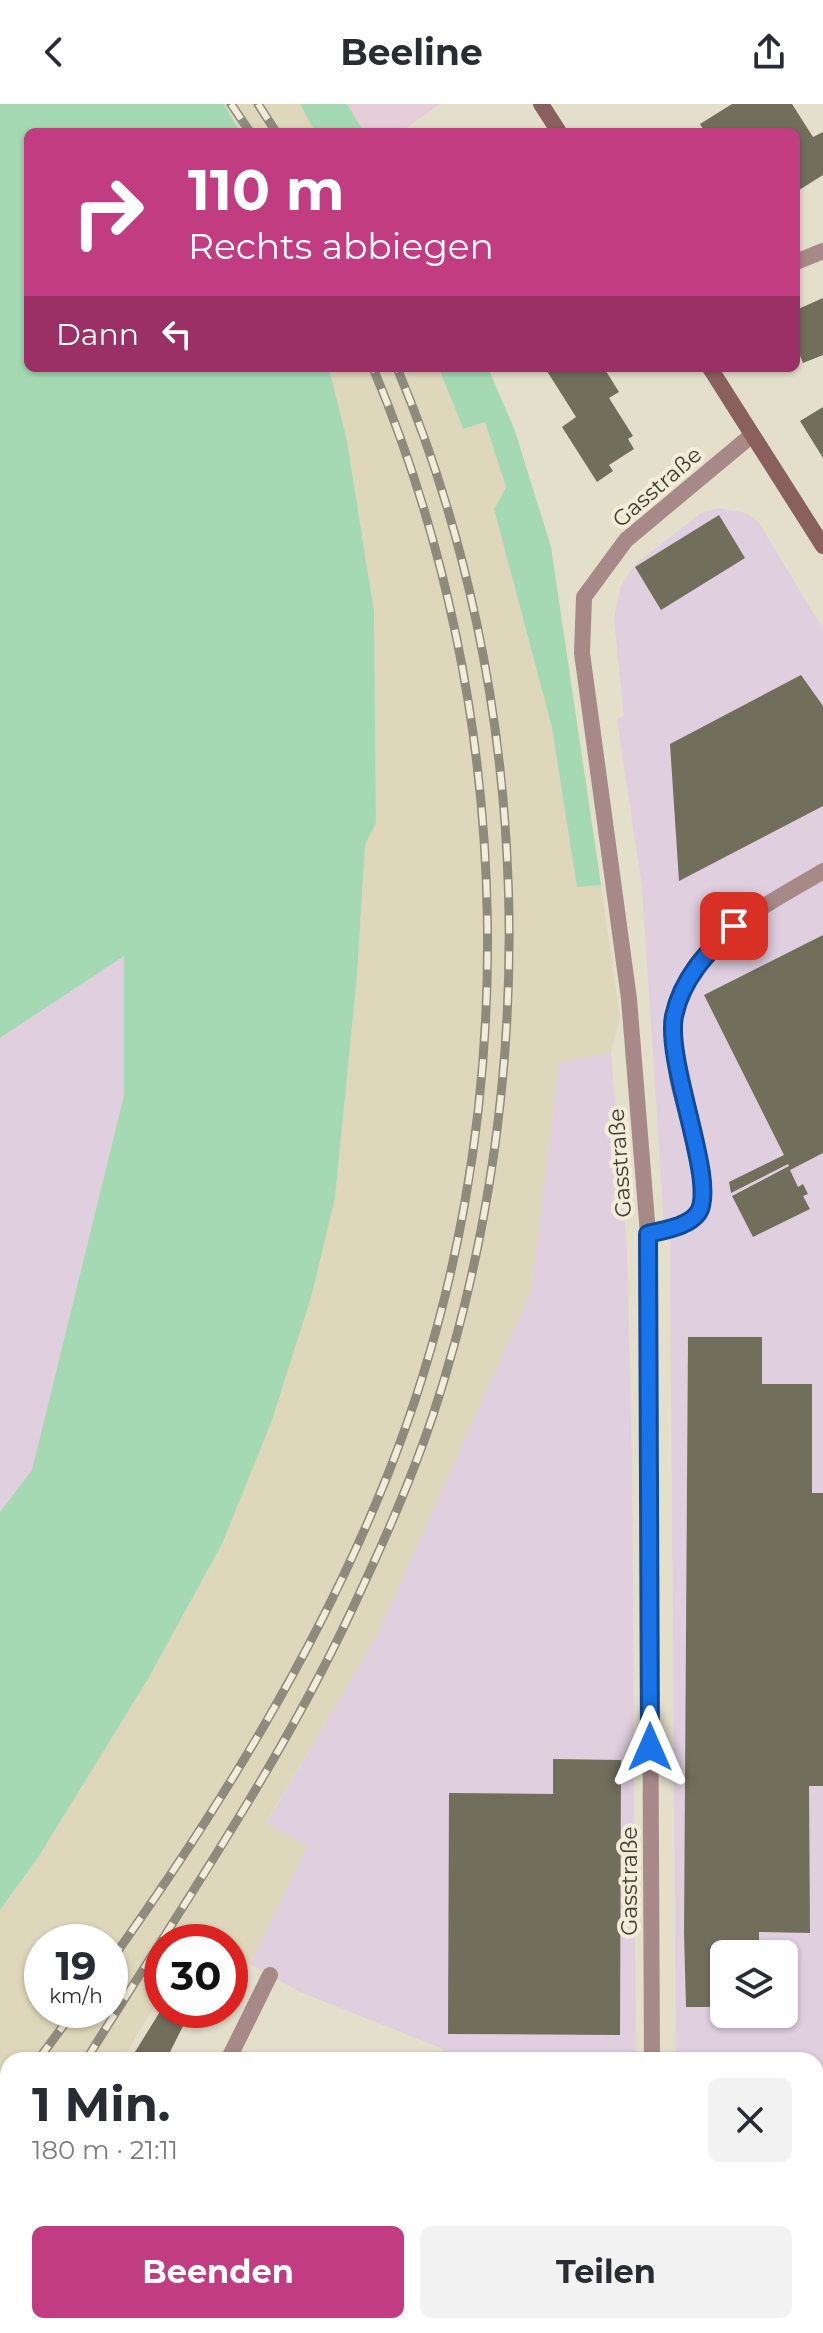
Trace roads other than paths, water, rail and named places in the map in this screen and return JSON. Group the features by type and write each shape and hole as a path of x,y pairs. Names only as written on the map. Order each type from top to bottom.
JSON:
{"main road":[{"path":"541,104 556,128"},
{"path":"713,372 823,546"}],"street":[{"path":"800,260 823,251"},
{"name":"Gasstraße","path":"652,2052 648,1234 629,999 582,653 584,597 626,540 752,435"},
{"path":"648,1234 678,1227 697,1216 703,1202 703,1183 677,1077 673,1019 681,989 701,959 734,926 823,871"},
{"path":"232,2052 270,1975"}],"railway":[{"path":"231,104 247,128"},
{"path":"258,104 273,128"},
{"path":"128,1936 190,1846 264,1726 330,1603 360,1539 388,1474 433,1340 465,1203 483,1062 487,920 479,778 456,638 421,501 374,372"},
{"path":"91,2052 190,1897 290,1730 372,1566 433,1415 469,1287 494,1155 507,1022 508,888 498,754 476,622 443,493 398,372"},
{"path":"44,2052 62,2028"}]}
